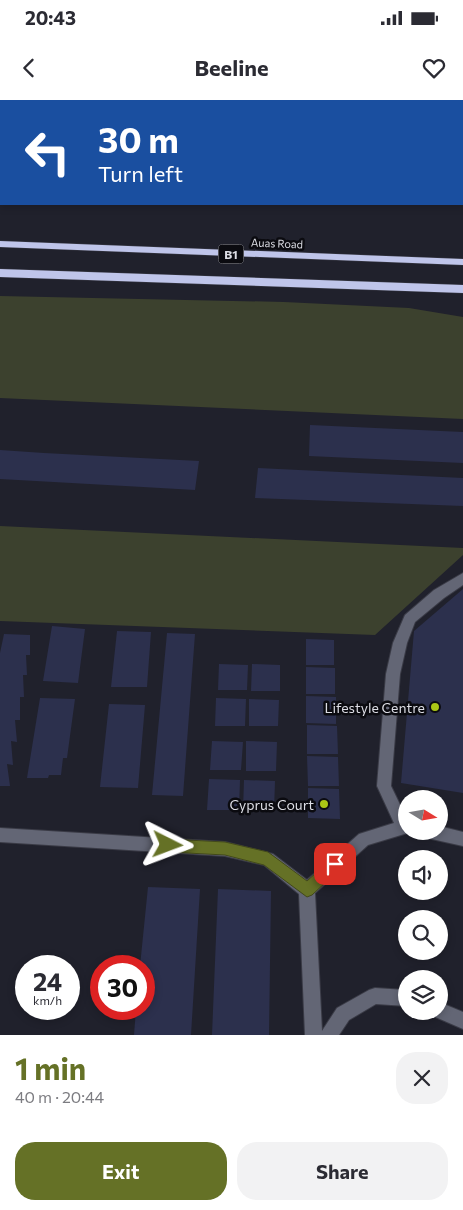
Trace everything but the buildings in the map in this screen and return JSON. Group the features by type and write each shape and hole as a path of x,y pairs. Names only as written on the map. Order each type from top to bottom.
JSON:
{"highway":[{"name":"Auas Road","path":"0,244 463,262"},
{"name":"B1","path":"0,273 463,289"}],"street":[{"path":"398,813 384,786 386,733 393,674 400,643 410,619 439,594 463,578"},
{"path":"307,890 364,839 398,829"},
{"path":"0,835 225,849 268,859 307,890 314,1035"},
{"path":"448,836 463,839"},
{"path":"329,1035 343,1014 375,996 398,997"},
{"path":"448,1014 463,1022"}],"green space":[{"path":"0,296 284,302 409,308 463,317 463,419 0,398"},
{"path":"0,526 463,548 463,555 375,635 0,621"}],"place":[{"name":"Lifestyle Centre","path":"435,707"},
{"name":"Cyprus Court","path":"324,804"}],"route":[{"path":"168,845 225,849 268,859 307,890 335,864"}]}
